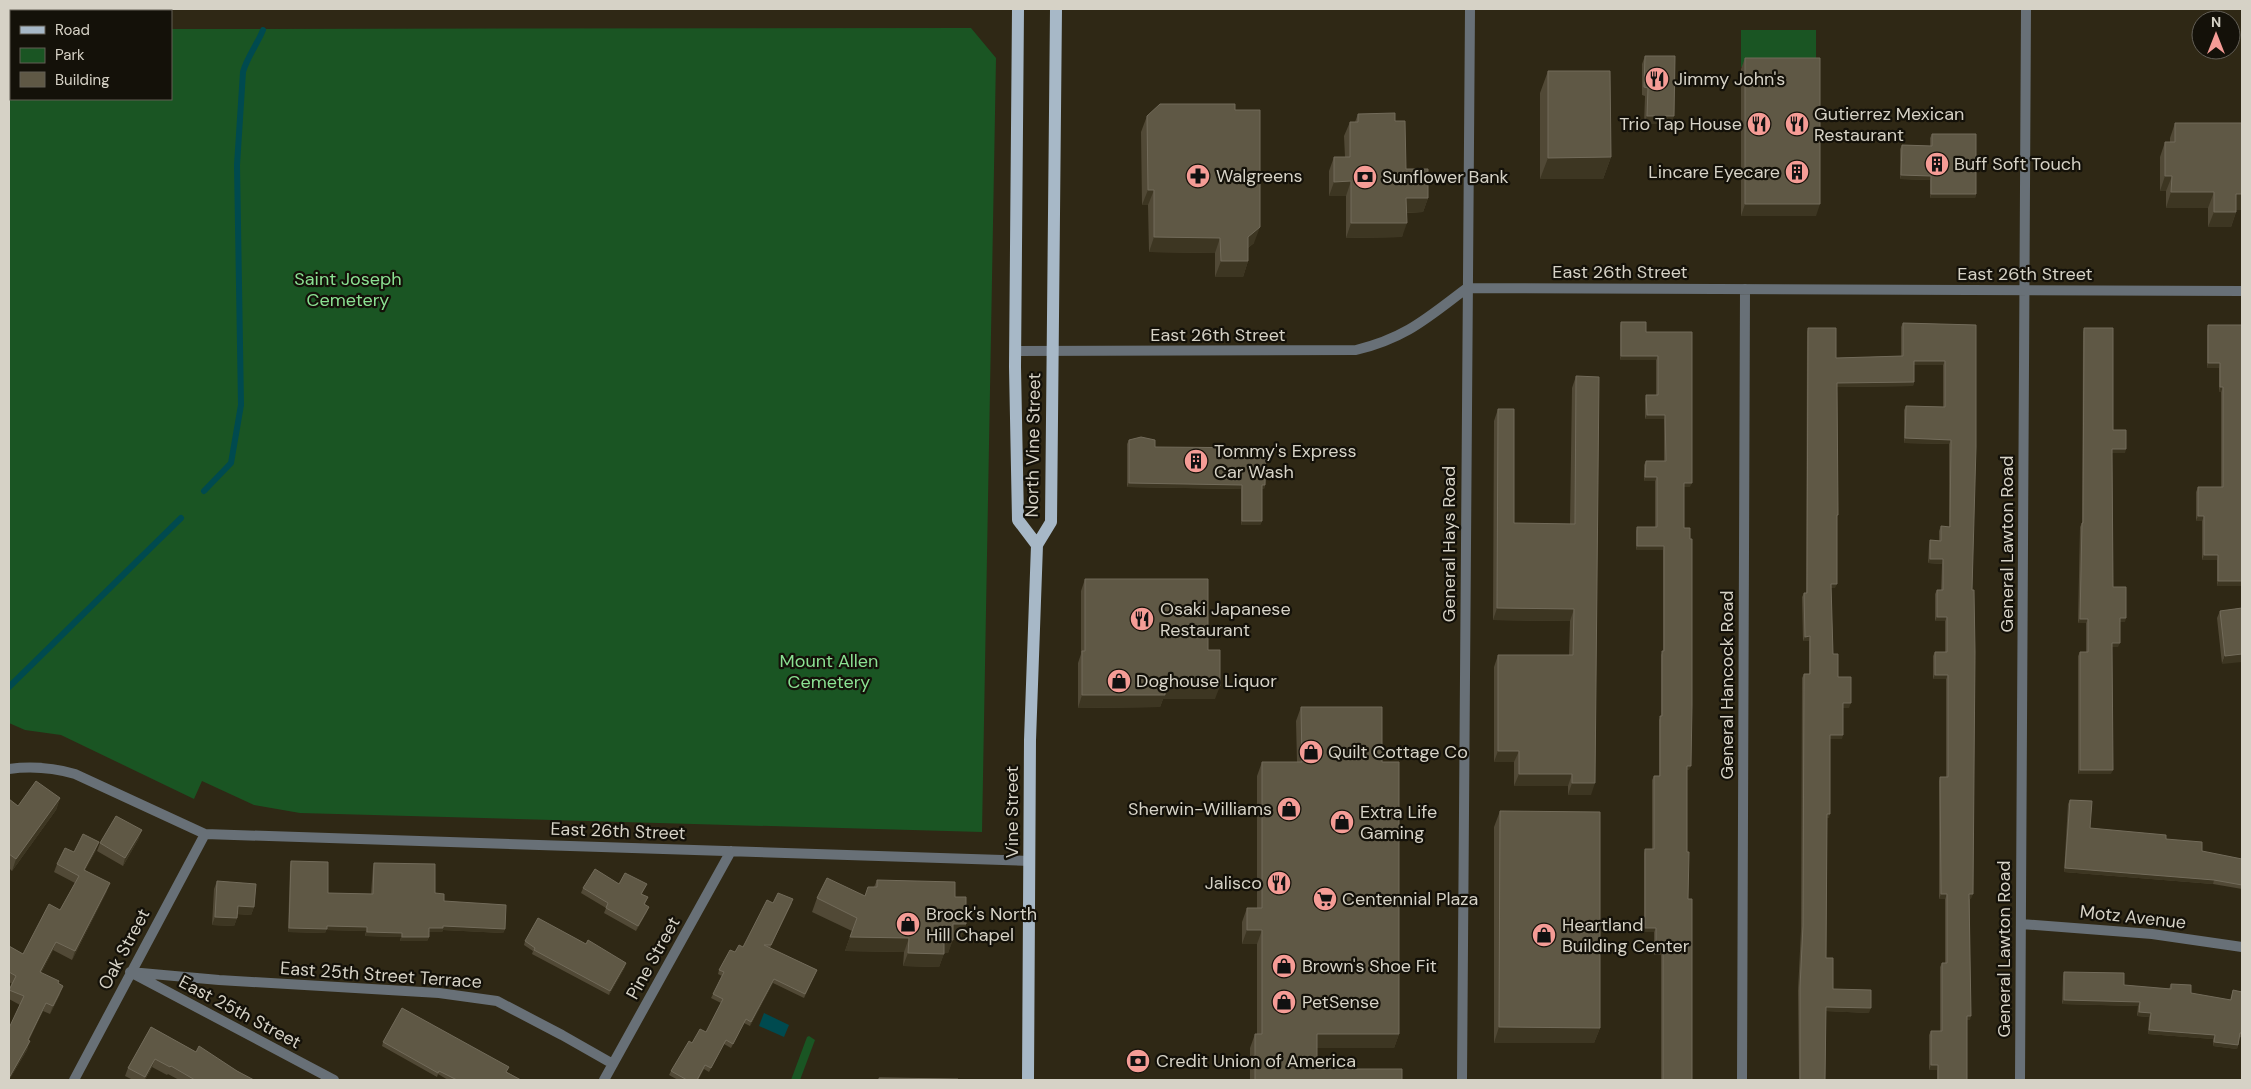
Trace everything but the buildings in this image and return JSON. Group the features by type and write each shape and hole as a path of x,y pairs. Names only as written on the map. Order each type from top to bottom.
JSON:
{"main road":[{"name":"North Vine Street","path":"1018,9 1016,350 1018,520 1037,545 1052,522 1056,9"},
{"name":"Vine Street","path":"1028,1080 1030,740 1037,545"}],"street":[{"name":"General Hays Road","path":"1462,1080 1470,9"},
{"name":"General Lawton Road","path":"2020,1080 2026,9"},
{"name":"East 26th Street","path":"1016,350 1356,350 1399,337 1420,324 1467,288 2242,292"},
{"name":"General Hancock Road","path":"1742,1080 1745,289"},
{"path":"9,769 59,770 75,774 205,834"},
{"name":"East 26th Street","path":"205,834 1030,861"},
{"name":"Oak Street","path":"74,1080 205,834"},
{"name":"Pine Street","path":"604,1080 731,852"},
{"name":"Motz Avenue","path":"2021,924 2152,934 2242,947"},
{"name":"East 25th Street Terrace","path":"130,972 219,980 447,994 497,1002 562,1035 613,1064"},
{"name":"East 25th Street","path":"130,972 334,1080"}],"green space":[{"path":"971,28 996,58 982,832 300,813 254,805 202,781 194,799 61,735 25,730 9,723 9,29 10,100 172,100 172,29"},
{"path":"1741,30 1816,30 1816,68 1741,67"},
{"path":"809,1036 815,1040 800,1080 791,1080 807,1037"}],"water":[{"path":"764,1013 789,1025 784,1037 759,1026"}],"waterway":[{"path":"204,491 231,463 241,405 237,165 243,72 263,30"},
{"path":"9,687 181,518"}],"place":[{"name":"Jimmy John's","path":"1657,79"},
{"name":"Trio Tap House","path":"1759,124"},
{"name":"Gutierrez Mexican Restaurant","path":"1797,124"},
{"name":"Buff Soft Touch","path":"1937,164"},
{"name":"Lincare Eyecare","path":"1797,172"},
{"name":"Walgreens","path":"1198,176"},
{"name":"Sunflower Bank","path":"1365,177"},
{"name":"Tommy's Express Car Wash","path":"1196,461"},
{"name":"Osaki Japanese Restaurant","path":"1142,619"},
{"name":"Doghouse Liquor","path":"1119,681"},
{"name":"Quilt Cottage Co","path":"1311,752"},
{"name":"Sherwin-Williams","path":"1289,809"},
{"name":"Extra Life Gaming","path":"1342,822"},
{"name":"Jalisco","path":"1279,883"},
{"name":"Centennial Plaza","path":"1325,899"},
{"name":"Brock's North Hill Chapel","path":"908,924"},
{"name":"Heartland Building Center","path":"1544,935"},
{"name":"Brown's Shoe Fit","path":"1284,966"},
{"name":"PetSense","path":"1284,1002"},
{"name":"Credit Union of America","path":"1138,1061"}],"park label":[{"name":"Saint Joseph Cemetery","path":"348,289"},
{"name":"Mount Allen Cemetery","path":"829,671"}]}
